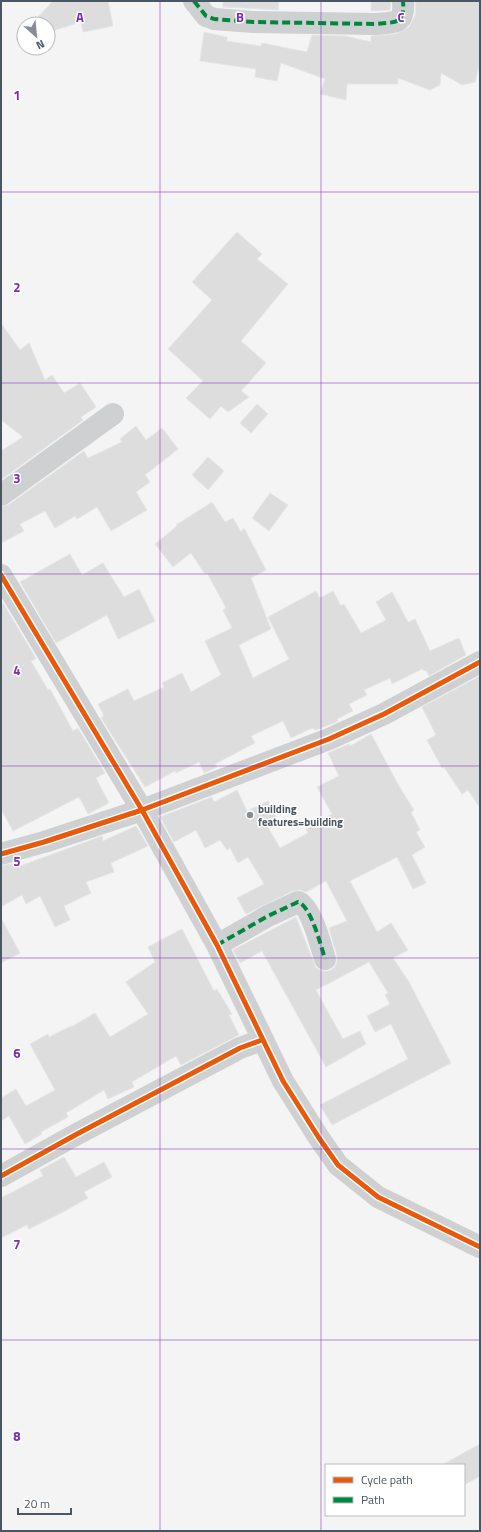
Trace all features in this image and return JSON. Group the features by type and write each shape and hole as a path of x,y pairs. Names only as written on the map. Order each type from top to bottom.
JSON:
{"street":[{"path":"194,1 206,16 228,21 376,24 399,20 404,12 403,1"},
{"path":"1,495 113,414"},
{"path":"1,575 142,810 217,945 247,1005 262,1040 287,1087 338,1165 378,1196 480,1247"},
{"path":"1,854 44,842 142,810 329,739 384,714 480,662"},
{"path":"217,945 268,916 298,902 306,907 318,936 325,959"},
{"path":"1,1176 76,1134 240,1048 262,1040"}],"building":[{"path":"53,1 108,1 113,26 83,32 81,22 56,30 56,16 39,16"},
{"path":"223,1 279,1 278,10 223,7"},
{"path":"371,1 391,1 390,10 371,11"},
{"path":"416,1 480,1 480,63 475,82 462,85 441,73 440,85 430,90 398,78 398,84 347,84 346,100 320,94 325,79 281,63 277,81 255,77 256,69 200,61 204,32 227,37 227,41 261,46 262,43 307,52 312,35 345,36 371,42 371,36 396,34 409,27 415,16"},
{"path":"237,232 262,254 257,259 288,284 241,341 266,363 241,391 249,397 228,412 221,406 210,419 186,398 203,381 168,349 212,300 192,282"},
{"path":"1,323 20,350 29,343 45,380 52,375 64,393 80,383 96,407 81,417 83,420 1,480 1,451 23,437 1,420"},
{"path":"257,404 268,414 251,433 240,423"},
{"path":"136,426 146,440 162,428 178,449 145,475 150,482 136,492 147,510 111,531 97,507 77,519 75,516 55,528 45,511 20,524 24,531 1,543 1,507 8,505 84,451 88,458 122,442 120,439"},
{"path":"208,457 224,471 208,490 192,475"},
{"path":"270,493 288,505 269,531 252,518"},
{"path":"212,502 225,522 233,518 241,532 244,528 266,570 251,578 271,629 239,645 253,678 289,659 268,617 316,591 320,598 333,591 341,606 344,604 361,633 386,620 376,602 392,592 408,622 415,619 430,651 459,638 466,655 429,676 426,670 424,671 422,669 392,684 390,678 364,690 367,695 349,704 353,711 337,719 338,721 324,727 316,730 312,728 291,738 283,721 251,736 255,743 215,764 217,767 204,773 199,762 176,773 175,771 145,787 101,718 104,716 98,704 128,689 134,701 164,687 162,683 182,673 191,692 221,675 205,641 232,628 223,610 226,608 207,573 205,574 191,553 173,567 155,544 177,526 176,525"},
{"path":"70,554 82,575 103,563 124,597 139,589 155,621 118,639 107,615 56,643 20,582"},
{"path":"3,603 34,655 36,659 31,661 48,690 50,689 73,731 78,728 105,773 96,778 109,803 88,814 79,797 13,831 1,809 1,604"},
{"path":"480,676 480,808 468,790 462,794 444,767 442,768 427,740 436,735 422,707"},
{"path":"371,734 399,786 414,810 411,812 420,830 416,832 425,847 412,855 426,883 413,889 397,857 350,881 377,932 391,923 408,950 393,958 409,982 451,1063 332,1125 320,1105 408,1059 391,1024 375,1032 367,1016 390,1004 385,995 388,993 369,962 316,990 343,1039 360,1031 366,1044 326,1067 262,951 240,963 233,950 296,917 316,968 322,971 329,971 334,968 337,962 337,956 329,928 347,921 326,881 306,892 299,890 293,891 246,914 237,898 264,884 248,857 238,863 230,848 227,850 220,840 205,848 196,830 174,842 160,817 212,797 214,802 237,790 247,811 268,801 277,819 266,824 280,848 308,833 306,829 332,814 317,787 339,776 328,753 349,744 350,746"},
{"path":"136,826 148,846 111,863 114,872 86,882 91,893 64,906 70,920 55,927 40,896 26,904 22,895 1,907 1,866 19,862 20,866 102,836 103,841"},
{"path":"1,918 20,953 1,963"},
{"path":"182,929 214,991 217,989 232,1014 229,1015 239,1035 181,1065 176,1056 132,1082 134,1087 108,1099 104,1090 66,1113 68,1117 41,1132 42,1134 25,1144 9,1116 1,1121 1,1098 16,1089 26,1106 55,1090 30,1044 48,1034 49,1037 71,1027 95,1013 110,1037 148,1014 126,982 155,962 148,947"},
{"path":"64,1157 76,1177 104,1162 112,1177 84,1192 88,1198 63,1212 29,1229 27,1225 1,1238 1,1198 43,1176 40,1170"},
{"path":"480,1444 480,1476 465,1484 465,1464 444,1464"}],"marked path":[{"path":"194,1 206,16 214,19 253,22 376,24 394,22 401,18 403,1"},
{"path":"217,945 268,916 298,902 303,905 311,918 325,959"}],"cycle path":[{"path":"1,575 142,810 217,945 283,1081 338,1165 378,1197 480,1247"},
{"path":"1,854 44,842 142,810 329,739 384,714 480,662"},
{"path":"1,1176 240,1048 262,1040"}],"place":[{"name":"building features=building","path":"250,815"}]}
